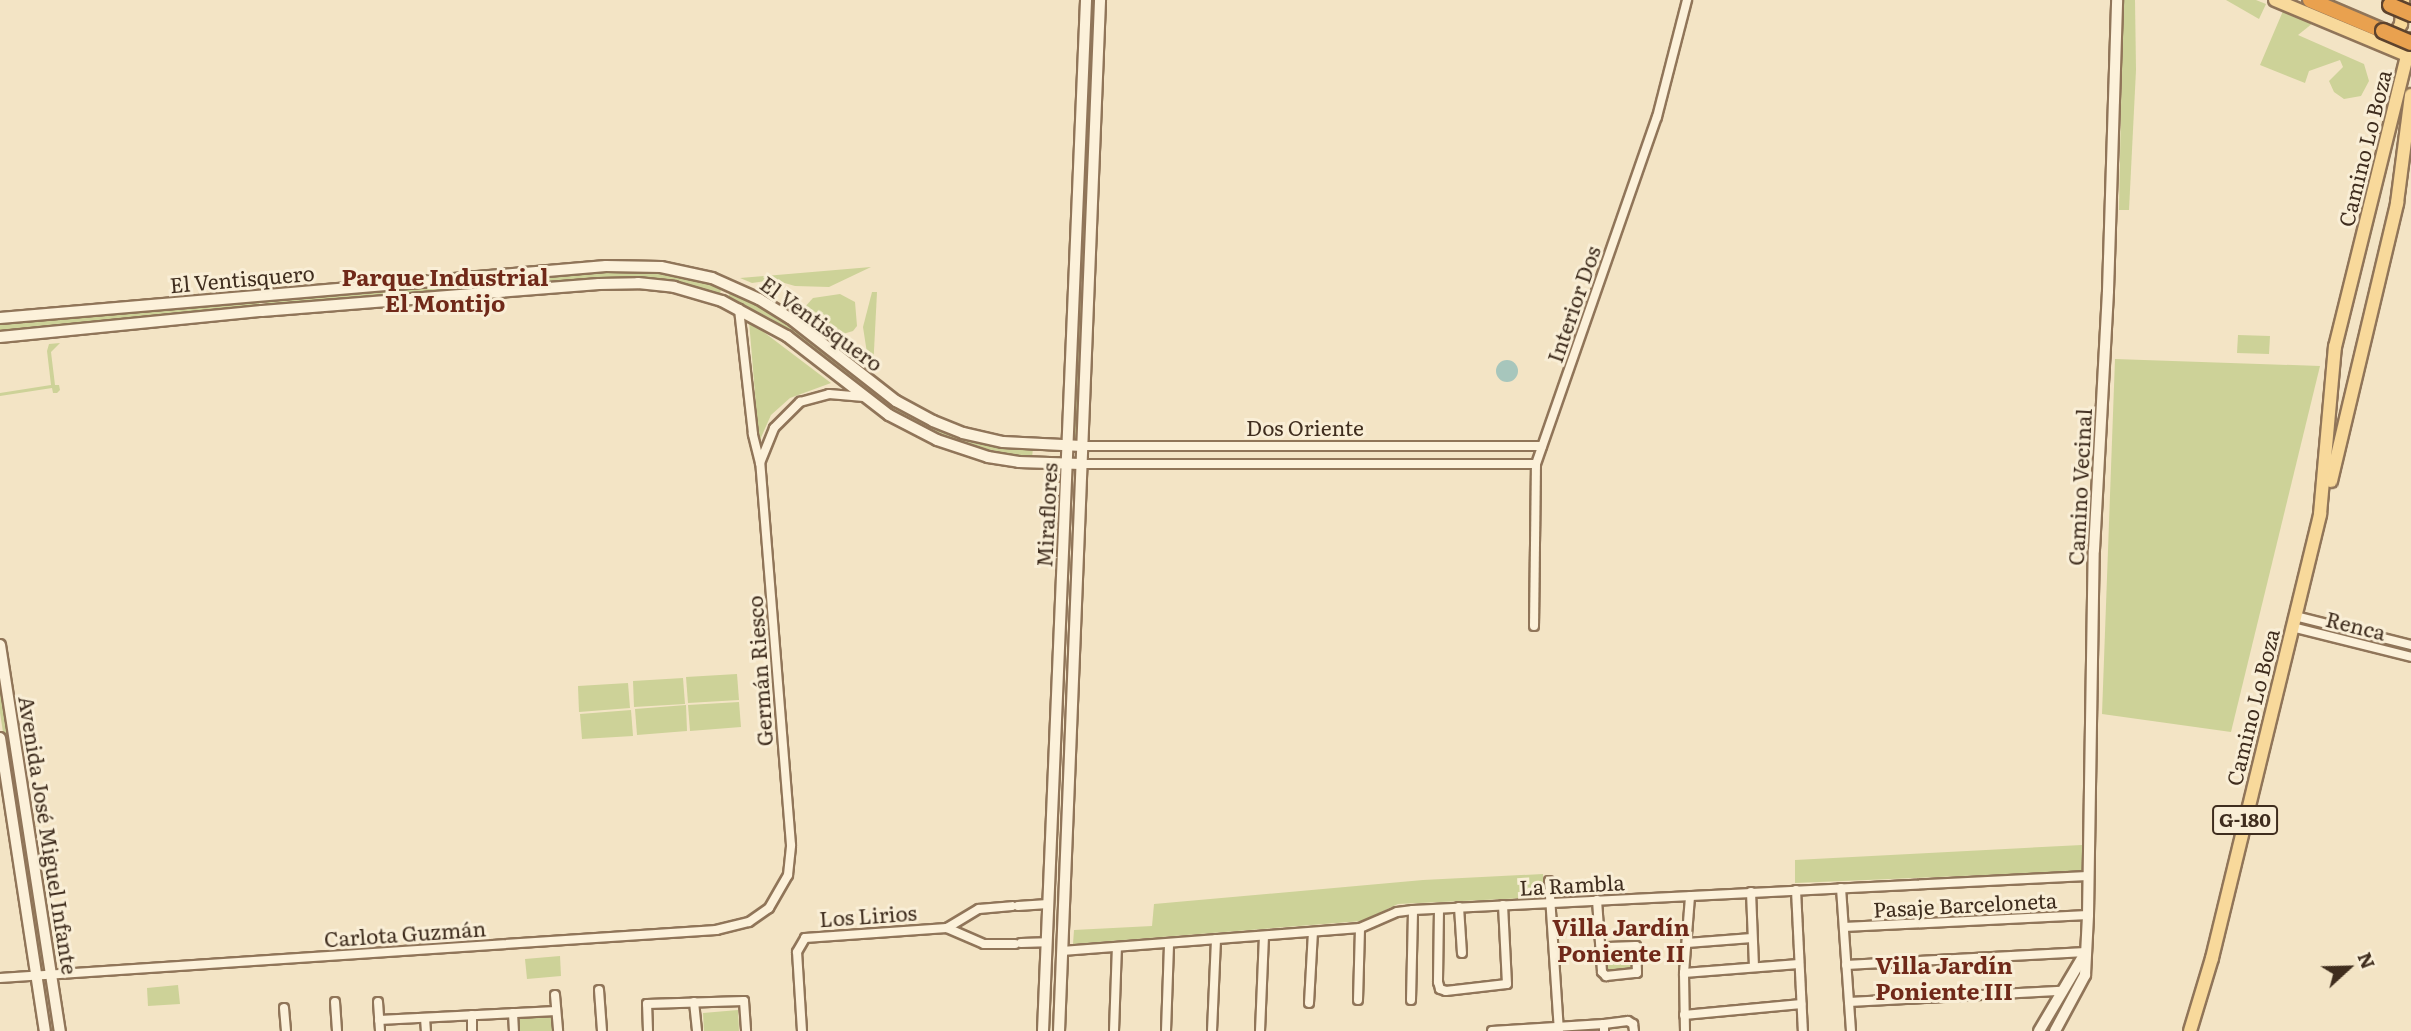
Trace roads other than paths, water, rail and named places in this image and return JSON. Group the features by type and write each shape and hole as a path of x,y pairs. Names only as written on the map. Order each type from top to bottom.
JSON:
{"highway":[{"path":"2310,0 2383,31 2410,48"},
{"path":"2391,2 2411,14"}],"main road":[{"name":"Miraflores","path":"1043,1031 1054,710 1068,464 1086,0"},
{"name":"Miraflores","path":"1059,1031 1100,0"},
{"path":"2276,0 2387,47 2410,48"},
{"path":"2387,47 2401,24 2391,2"},
{"name":"Camino Lo Boza","path":"2320,514 2332,362 2410,48"},
{"name":"Camino Lo Boza","path":"2190,1031 2212,958 2398,203 2411,95"},
{"path":"2356,262 2367,274 2382,270"},
{"path":"1075,286 1083,288 1089,285"},
{"path":"1054,710 1072,711"}],"street":[{"name":"Interior Dos","path":"1534,626 1536,464 1657,117 1687,0"},
{"name":"Camino Vecinal","path":"2055,1031 2085,975 2094,550 2108,291 2117,0"},
{"name":"El Ventisquero","path":"0,318 535,272 644,266 712,278 775,308 896,401 933,421 963,433 1003,442 1068,446"},
{"path":"535,272 536,288"},
{"name":"El Ventisquero","path":"0,337 536,288 638,283 674,287 739,309 787,336 864,397 915,430 946,444 988,457 1068,464"},
{"path":"261,295 262,311"},
{"name":"Germán Riesco","path":"739,309 754,440 760,463 791,845 788,875"},
{"name":"Germán Riesco","path":"760,463 775,428 794,406 829,394 864,397"},
{"path":"1039,463 1041,444"},
{"name":"Dos Oriente","path":"1068,446 1542,446"},
{"name":"Dos Oriente","path":"1068,464 1536,464"},
{"name":"Renca","path":"2293,622 2411,645"},
{"name":"Renca","path":"2293,622 2369,647 2411,657"},
{"path":"2369,647 2372,636"},
{"name":"Avenida José Miguel Infante","path":"0,645 60,1031"},
{"name":"Avenida José Miguel Infante","path":"0,738 45,1031"},
{"path":"15,839 23,842 30,837"},
{"name":"Carlota Guzmán","path":"0,978 724,929 763,913 779,896 788,875"},
{"name":"La Rambla","path":"1062,951 1360,928 1397,912 1439,908 2087,876"},
{"path":"1549,881 1559,1029"},
{"path":"1841,888 1851,1031"},
{"path":"1796,890 1803,1031"},
{"path":"1751,892 1754,966"},
{"path":"1685,1031 1684,973 1690,896"},
{"path":"1597,900 1601,947 1604,975 1637,973 1638,949 1633,945 1601,947"},
{"path":"947,928 979,909 1048,904"},
{"path":"1439,908 1440,989 1507,984 1503,905"},
{"path":"1459,908 1462,953"},
{"path":"1411,1000 1413,910"},
{"name":"Pasaje Barceloneta","path":"1844,927 2088,915"},
{"path":"947,928 984,944 1046,942"},
{"name":"Los Lirios","path":"802,1031 797,952 805,938 947,928"},
{"path":"1358,1000 1360,928"},
{"path":"1309,1003 1313,932"},
{"path":"1260,1031 1264,936"},
{"path":"1687,943 1752,938"},
{"path":"1212,1031 1216,939"},
{"path":"1166,1031 1169,943"},
{"path":"1114,1031 1117,947"},
{"path":"1846,965 2086,952"},
{"path":"2029,1031 2039,1031 2086,952"},
{"path":"1684,973 1799,964"},
{"path":"599,990 602,1031"},
{"path":"1849,1002 2062,991"},
{"path":"555,995 558,1031"},
{"path":"648,1031 647,1004 744,1000 746,1031"},
{"path":"335,1002 337,1031"},
{"path":"378,1002 380,1031"},
{"path":"694,1002 697,1031"},
{"path":"1684,1015 1801,1004"},
{"path":"284,1008 286,1031"},
{"path":"379,1020 556,1011"},
{"path":"513,1013 514,1031"},
{"path":"471,1015 472,1031"},
{"path":"425,1018 426,1031"},
{"path":"1492,1031 1604,1027 1631,1021 1634,1031"}],"water":[{"path":"1503,360 1511,360 1518,367 1518,375 1511,382 1503,382 1496,375 1496,367"}],"district":[{"name":"Parque Industrial El Montijo","path":"445,289"},
{"name":"Villa Jardín Poniente II","path":"1621,939"},
{"name":"Villa Jardín Poniente III","path":"1944,977"}]}
